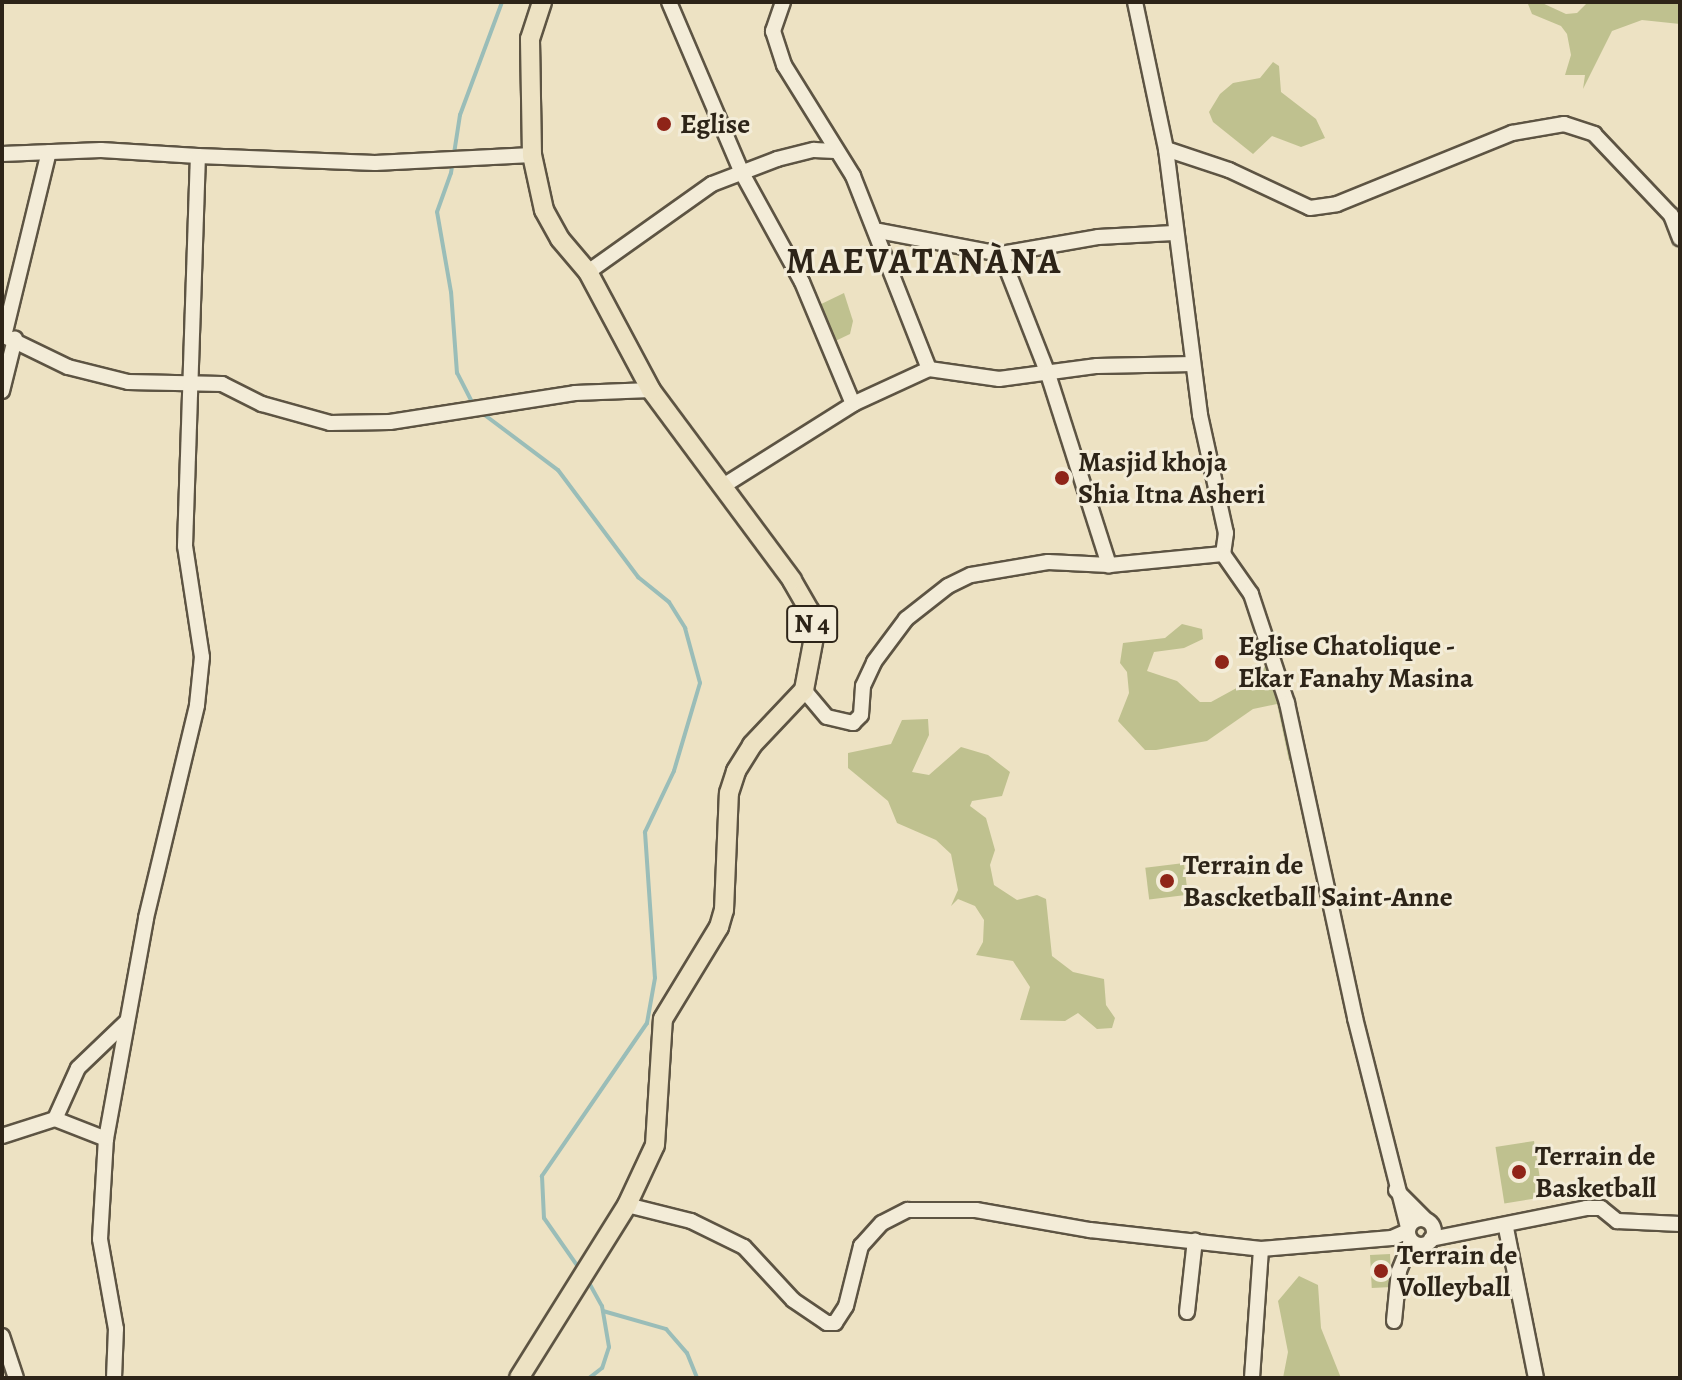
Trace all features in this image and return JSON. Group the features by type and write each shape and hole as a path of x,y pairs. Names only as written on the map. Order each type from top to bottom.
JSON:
{"main road":[{"name":"N 4","path":"542,2 530,39 532,155 544,210 560,239 588,272 651,390 723,486 809,610 814,637 804,690"},
{"path":"519,1378 627,1205 655,1145 663,1019 719,927 724,910 729,793 736,771 752,745 804,690"}],"street":[{"path":"669,2 742,173 802,282 853,404"},
{"path":"783,2 773,31 784,65 820,117 835,151 853,176 879,231 929,369"},
{"path":"1135,2 1166,149 1174,233 1193,364 1226,533 1223,554 1251,594 1287,703 1396,1189 1409,1233"},
{"path":"1166,149 1229,170 1310,208 1337,204 1512,133 1564,124 1594,134 1671,215 1680,238"},
{"path":"588,272 712,184 814,150 835,151"},
{"path":"2,154 49,152 434,162 532,155"},
{"path":"2,391 7,336 49,152"},
{"path":"114,1378 116,1329 100,1239 106,1139 146,918 197,705 201,636 185,546 198,156"},
{"path":"879,231 1001,254 1098,237 1174,233"},
{"path":"1001,254 1048,374 1109,565"},
{"path":"7,336 68,367 128,382 222,384 262,404 330,423 390,422 497,403 651,390"},
{"path":"723,486 853,404 929,369 999,379 1097,366 1193,364"},
{"path":"804,690 827,717 853,723 861,715 863,686 874,662 906,619 948,586 971,575 1048,562 1109,565 1223,554"},
{"path":"55,1119 78,1068 127,1021"},
{"path":"2,1136 55,1119 106,1139"},
{"path":"1396,1189 1430,1232"},
{"path":"627,1205 691,1221 744,1247 793,1300 827,1323 835,1323 846,1306 861,1246 882,1223 908,1210 976,1210 1090,1230 1261,1249 1392,1238 1409,1233 1506,1228 1586,1208 1601,1208 1617,1221 1680,1224"},
{"path":"1394,1321 1399,1271 1405,1260 1413,1221 1430,1232"},
{"path":"1506,1228 1536,1378"},
{"path":"1405,1260 1418,1257 1430,1232"},
{"path":"1187,1312 1195,1240"},
{"path":"1252,1378 1261,1249"},
{"path":"2,1336 16,1378"}],"green space":[{"path":"1540,2 1566,14 1577,13 1588,2 1680,2 1680,24 1642,20 1612,31 1583,89 1585,75 1565,75 1571,55 1567,34 1561,26 1532,14 1528,4"},
{"path":"1273,62 1279,66 1281,92 1316,119 1325,138 1301,147 1272,136 1253,154 1213,122 1209,112 1220,94 1233,83 1260,78"},
{"path":"844,293 853,321 850,334 829,344 815,307"},
{"path":"1182,624 1202,629 1203,639 1184,648 1154,652 1147,671 1177,681 1200,702 1211,702 1253,679 1268,663 1300,757 1289,761 1277,704 1253,709 1207,741 1156,750 1145,750 1118,721 1129,693 1127,672 1120,663 1123,643 1165,638"},
{"path":"928,719 929,735 912,772 929,775 961,747 988,755 1010,772 1002,796 972,801 970,806 986,818 995,850 990,865 994,885 1017,900 1037,895 1046,899 1052,956 1073,972 1104,979 1106,1005 1115,1018 1112,1028 1097,1029 1078,1013 1065,1021 1020,1020 1030,987 1013,961 976,955 983,942 984,920 975,906 958,899 951,906 958,890 951,854 936,840 897,823 888,801 848,768 848,753 891,744 902,720"},
{"name":"Terrain de Bascketball Saint-Anne","path":"1184,863 1188,895 1149,900 1145,868"},
{"name":"Terrain de Basketball","path":"1534,1141 1543,1197 1504,1203 1495,1147"},
{"name":"Terrain de Volleyball","path":"1390,1254 1392,1287 1372,1288 1370,1255"},
{"path":"1299,1276 1318,1285 1321,1328 1341,1378 1283,1378 1288,1352 1278,1301"}],"waterway":[{"path":"473,404 457,373 451,292 437,212 451,173 460,115 502,2"},
{"path":"482,413 558,470 638,577 669,602 685,628 700,683 674,771 645,832 655,978 647,1023 542,1176 544,1218 581,1271"},
{"path":"588,1281 602,1306 609,1347 602,1368 589,1378"},
{"path":"603,1311 666,1329 687,1353 697,1378"}],"place":[{"name":"Eglise","path":"664,124"},
{"name":"Masjid khoja Shia Itna Asheri","path":"1062,478"},
{"name":"Eglise Chatolique - Ekar Fanahy Masina","path":"1222,662"},
{"name":"Terrain de Bascketball Saint-Anne","path":"1167,881"},
{"name":"Terrain de Basketball","path":"1519,1172"},
{"name":"Terrain de Volleyball","path":"1381,1271"}],"district":[{"name":"MAEVATANÀNA","path":"924,261"}]}
